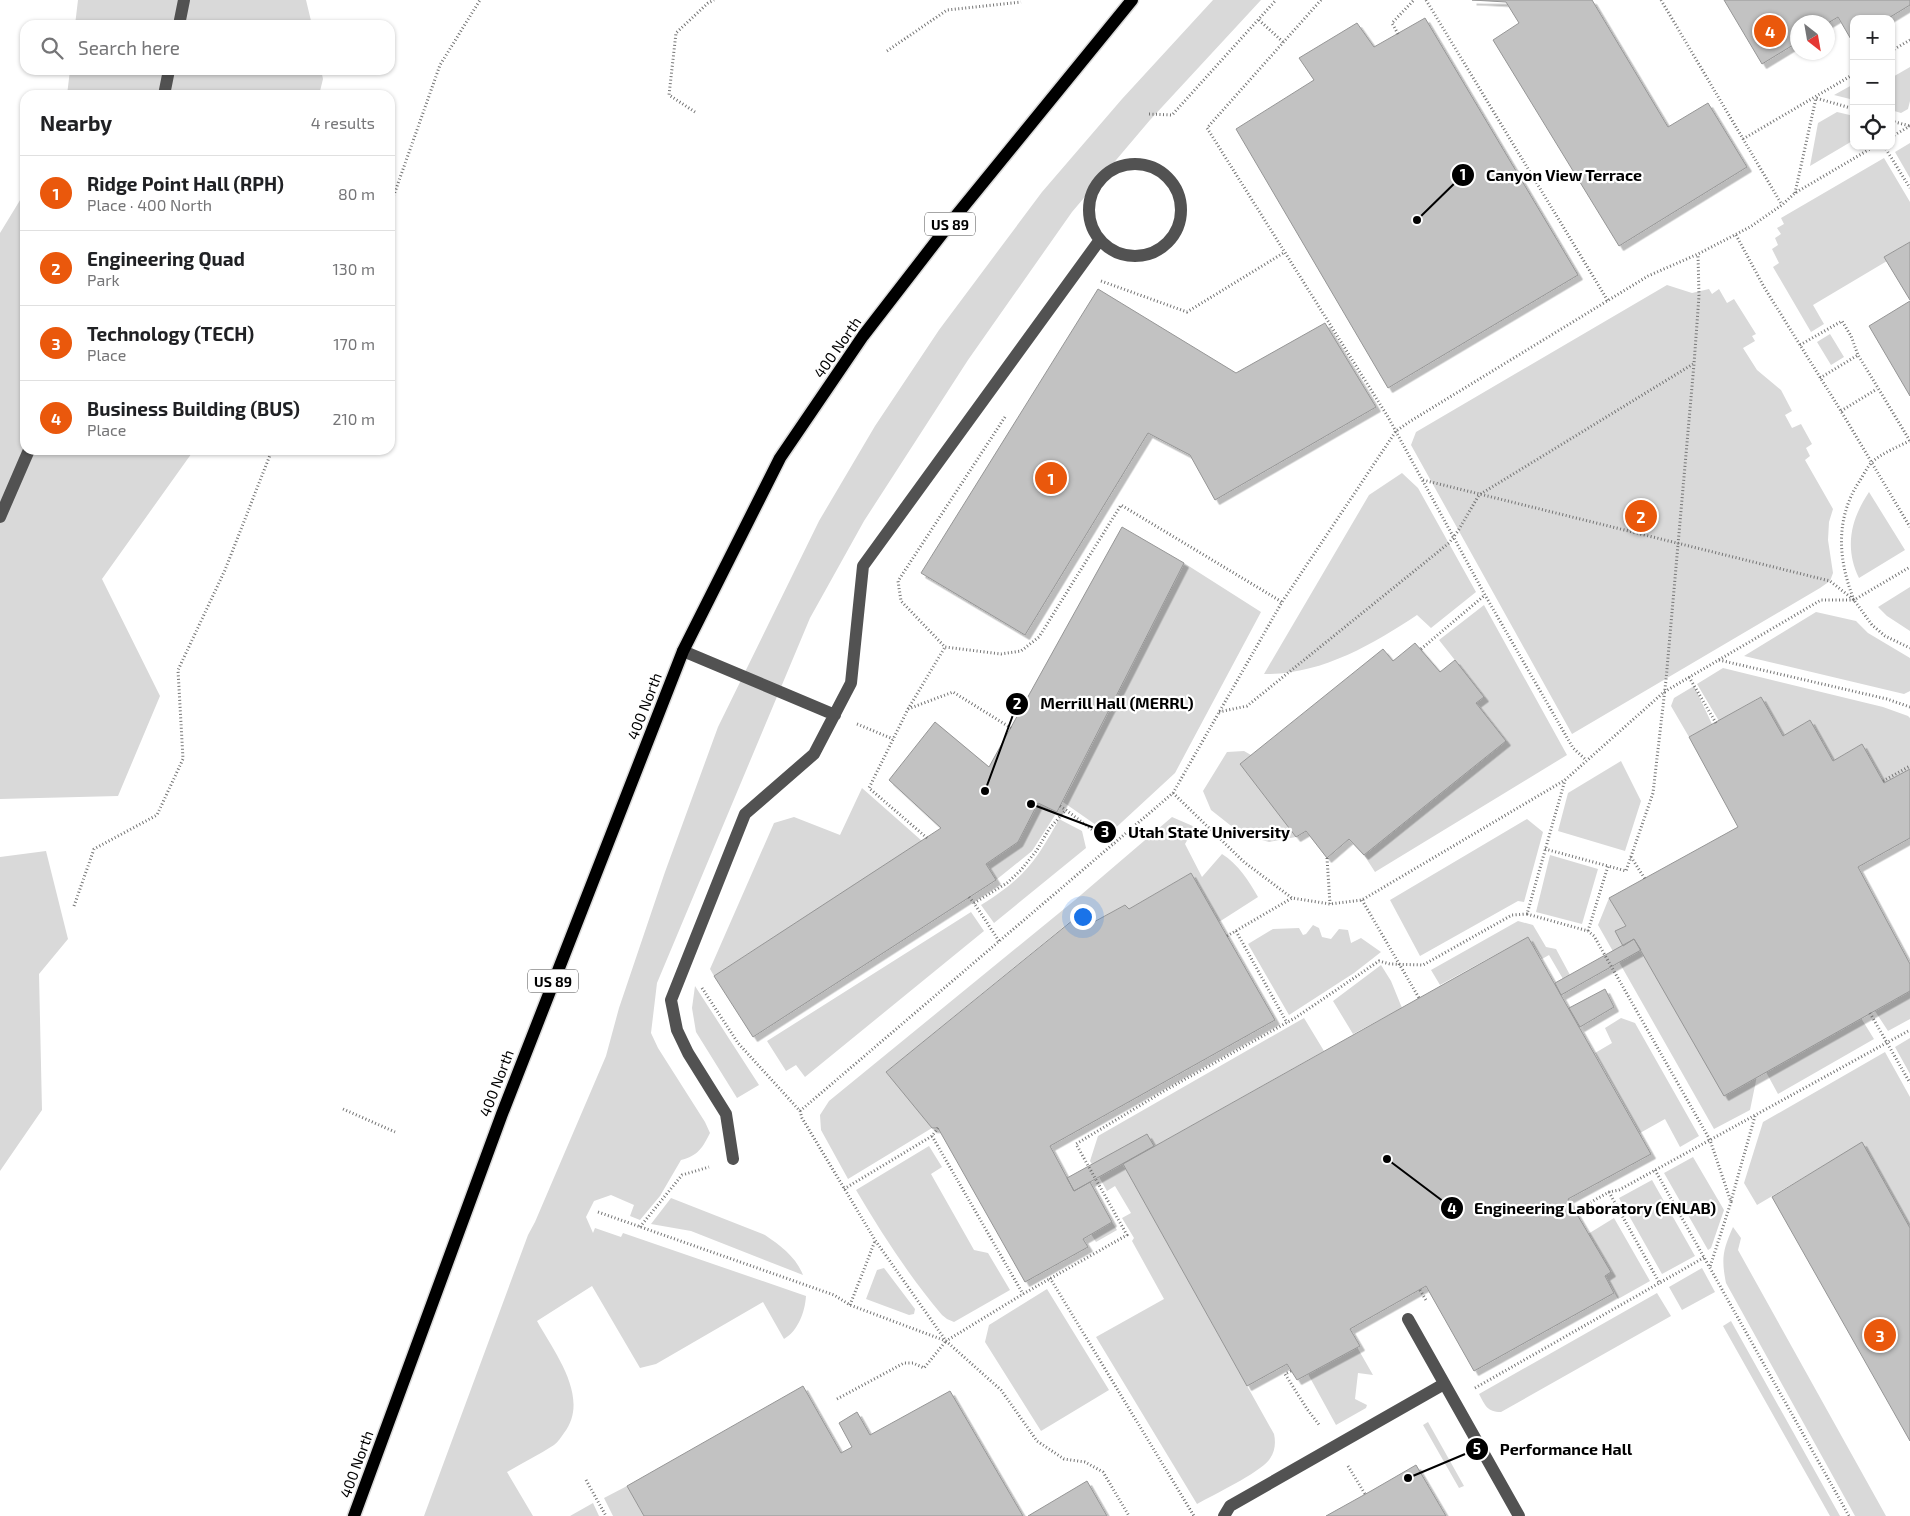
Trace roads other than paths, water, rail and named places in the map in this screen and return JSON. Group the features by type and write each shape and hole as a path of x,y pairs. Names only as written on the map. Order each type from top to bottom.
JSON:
{"main road":[{"name":"400 North","path":"354,1516 502,1114 683,651 780,458 852,352 955,217 1132,0"}],"lane":[{"path":"180,20 184,0"},
{"path":"165,90 168,75"},
{"path":"1128,164 1143,164 1158,169 1170,179 1178,192 1181,206 1180,222 1173,235 1163,247 1149,253 1134,256 1119,254 1099,241 1089,220 1089,205 1092,190 1101,177 1114,168 1128,164"},
{"path":"733,1159 726,1114 688,1053 677,1030 671,1000 745,814 814,754 851,682 863,566 1099,241"},
{"path":"0,517 27,455"},
{"path":"683,651 835,715"},
{"path":"1408,1319 1519,1516"},
{"path":"1224,1516 1230,1506 1444,1384"}],"place":[{"name":"Business Building (BUS)","path":"1770,31"},
{"name":"Canyon View Terrace","path":"1417,220"},
{"name":"Ridge Point Hall (RPH)","path":"1051,478"},
{"name":"Engineering Quad","path":"1641,516"},
{"name":"Merrill Hall (MERRL)","path":"985,791"},
{"name":"Utah State University","path":"1031,804"},
{"name":"Engineering Laboratory (ENLAB)","path":"1387,1159"},
{"name":"Technology (TECH)","path":"1880,1335"},
{"name":"Performance Hall","path":"1408,1478"}]}
